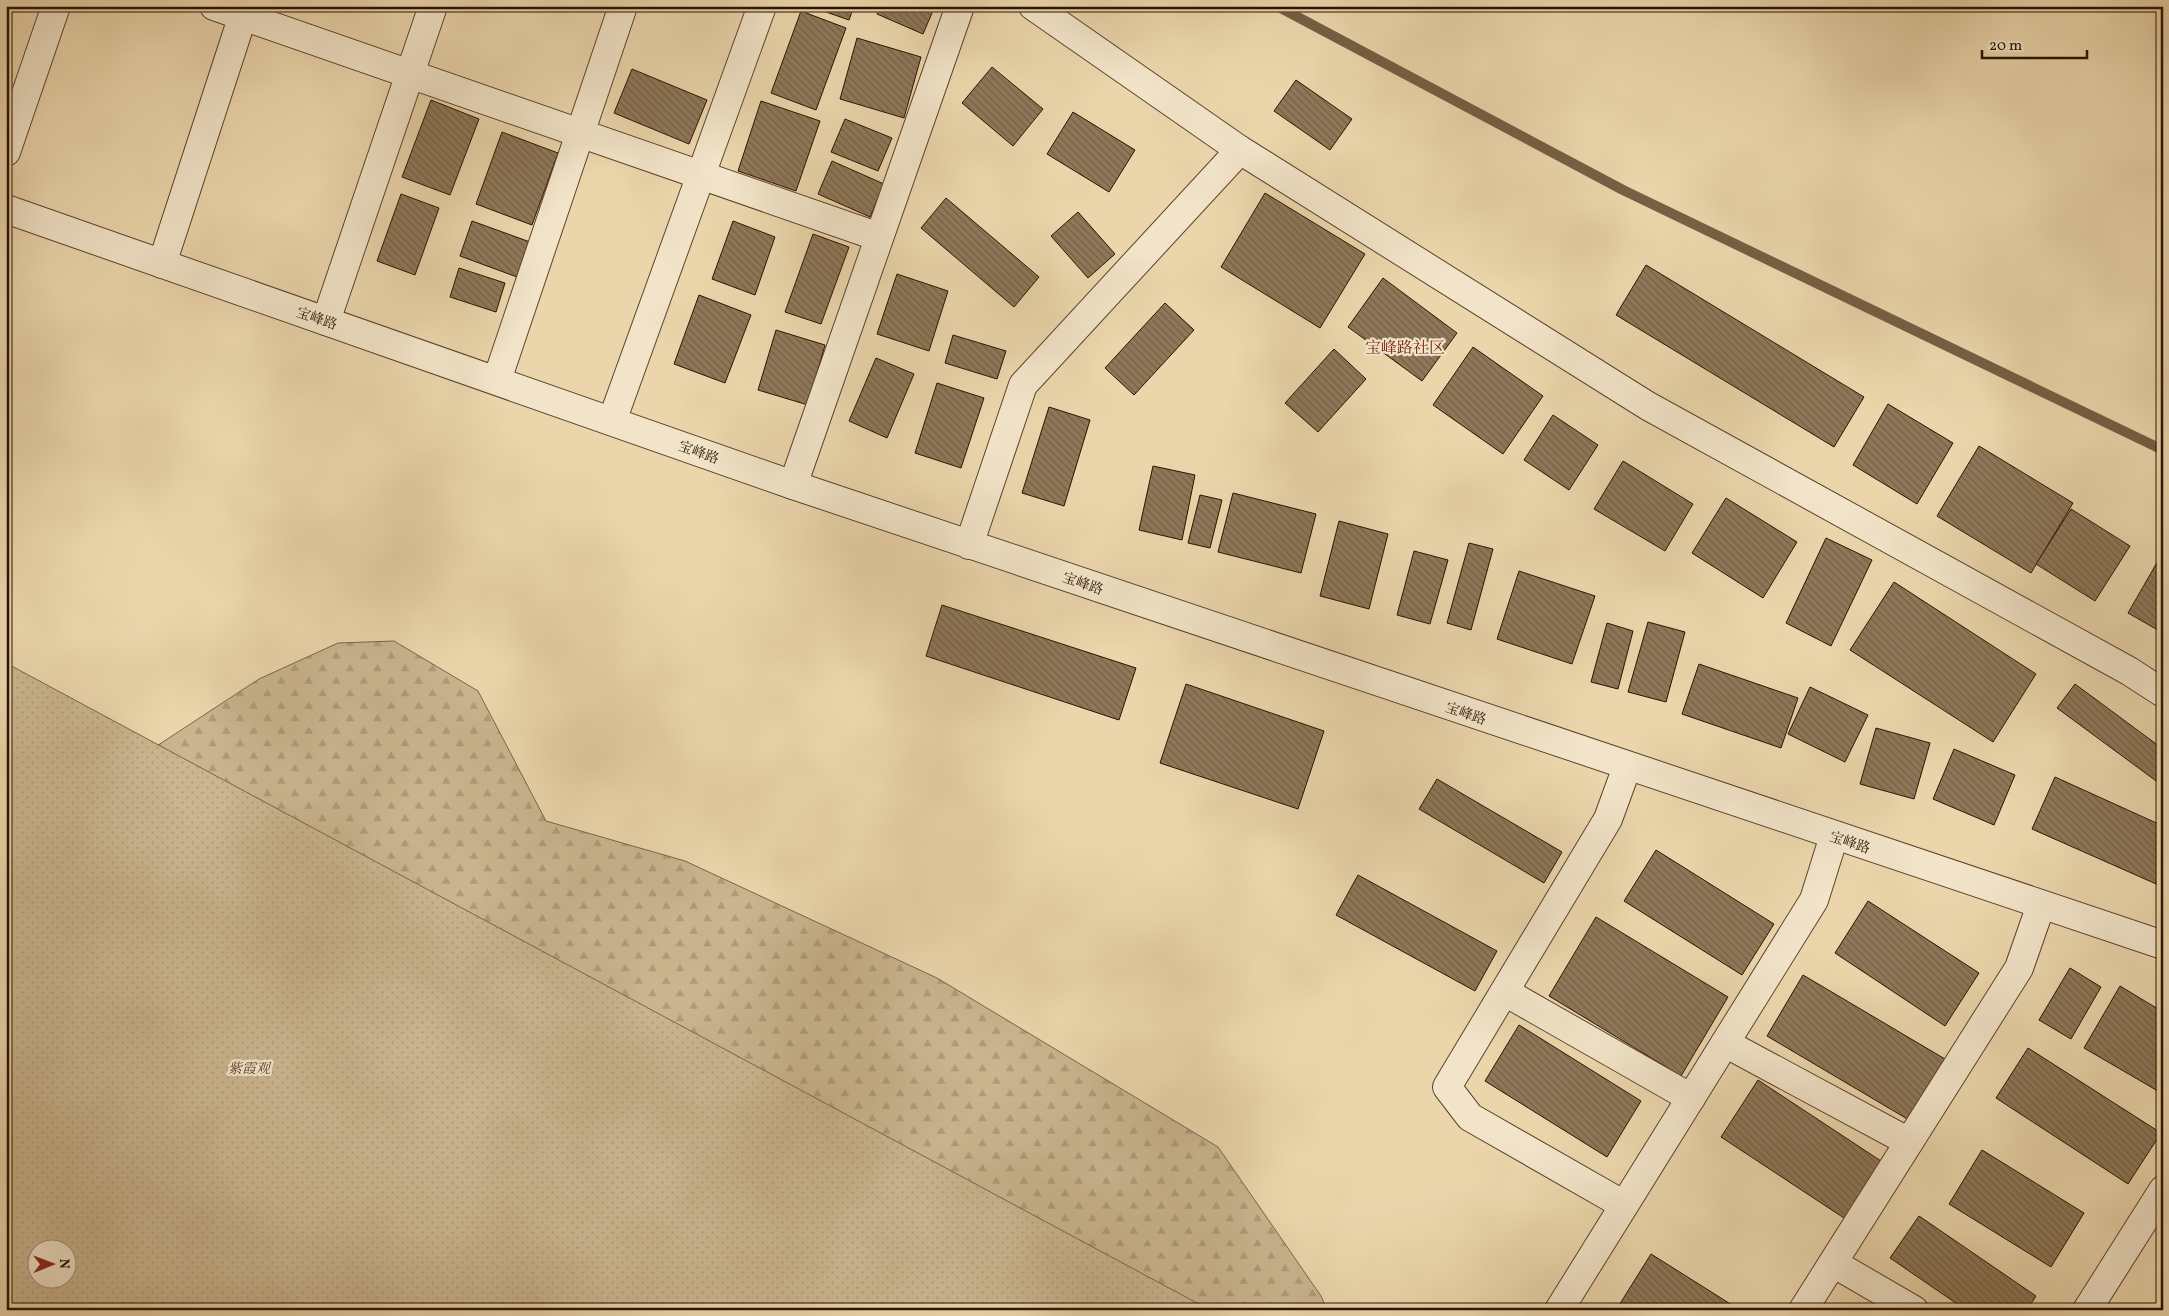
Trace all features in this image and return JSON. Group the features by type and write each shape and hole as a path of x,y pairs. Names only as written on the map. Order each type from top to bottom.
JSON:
{"street":[{"path":"6,152 56,6"},
{"path":"214,6 245,11 410,74 879,237"},
{"path":"326,321 433,6"},
{"path":"497,380 623,6"},
{"path":"612,421 762,6"},
{"path":"793,485 960,6"},
{"path":"1033,6 1240,150 1648,406 2129,671 2163,693"},
{"path":"162,264 245,11"},
{"path":"969,545 1023,385 1240,150"},
{"name":"宝峰路","path":"6,209 793,485 2163,946"},
{"path":"1624,1205 1470,1117 1447,1087 1608,819 1627,767"},
{"path":"1559,1310 1814,900 1834,836"},
{"path":"1803,1310 2019,968 2041,905"},
{"path":"1505,992 1691,1098"},
{"path":"1725,1043 1909,1142"},
{"path":"2087,1310 2163,1190"},
{"path":"1833,1263 1914,1310"}],"green space":[{"name":"紫霞观","path":"394,641 478,691 546,821 685,861 937,978 1218,1147 1321,1296 1327,1310 6,1310 117,772 259,679 338,643"},
{"name":"紫霞观","path":"6,663 1210,1310 6,1310"}],"building":[{"path":"809,6 854,6 849,20"},
{"path":"881,6 935,6 923,34 877,14"},
{"path":"801,11 846,28 816,110 771,93"},
{"path":"857,38 921,57 904,118 840,99"},
{"path":"992,67 1043,109 1013,146 962,103"},
{"path":"632,69 707,100 689,144 614,113"},
{"path":"1296,80 1352,119 1330,150 1274,111"},
{"path":"431,100 479,119 450,195 402,177"},
{"path":"761,101 820,121 796,191 738,171"},
{"path":"1073,112 1135,150 1109,192 1047,154"},
{"path":"845,119 892,138 878,171 831,152"},
{"path":"502,132 558,153 532,225 476,204"},
{"path":"832,161 884,184 870,217 818,194"},
{"path":"1265,193 1365,254 1320,328 1221,267"},
{"path":"401,194 439,208 415,275 377,261"},
{"path":"946,198 1039,277 1014,307 921,228"},
{"path":"1078,212 1115,254 1088,278 1051,236"},
{"path":"472,221 530,242 517,277 460,256"},
{"path":"733,221 775,237 755,295 712,279"},
{"path":"813,234 849,247 821,324 785,312"},
{"path":"1646,265 1864,397 1834,447 1616,315"},
{"path":"459,268 505,283 496,312 450,297"},
{"path":"897,274 948,291 929,351 877,334"},
{"path":"1383,278 1457,333 1422,381 1348,327"},
{"path":"699,295 751,315 725,383 674,364"},
{"path":"1165,303 1194,330 1134,395 1105,368"},
{"path":"776,330 825,345 808,405 758,390"},
{"path":"953,335 1006,351 997,379 945,363"},
{"path":"1473,347 1543,396 1503,454 1433,405"},
{"path":"1334,349 1366,379 1318,432 1285,403"},
{"path":"876,358 914,374 887,438 849,421"},
{"path":"937,383 984,398 961,468 915,453"},
{"path":"1888,404 1953,443 1917,504 1853,465"},
{"path":"1049,407 1090,420 1064,506 1022,493"},
{"path":"1553,415 1598,445 1569,490 1524,460"},
{"path":"1979,446 2073,503 2031,573 1937,516"},
{"path":"1623,461 1693,504 1665,551 1594,509"},
{"path":"1153,466 1195,475 1182,540 1139,530"},
{"path":"1233,493 1316,514 1301,573 1218,552"},
{"path":"1200,495 1222,500 1210,548 1188,543"},
{"path":"1726,498 1797,542 1763,598 1692,553"},
{"path":"2071,509 2130,546 2095,601 2036,564"},
{"path":"1339,521 1388,534 1369,609 1320,596"},
{"path":"1826,538 1872,560 1831,646 1786,623"},
{"path":"1469,543 1493,549 1471,630 1447,623"},
{"path":"1414,551 1448,560 1430,624 1397,615"},
{"path":"2159,559 2163,561 2163,633 2128,613"},
{"path":"1519,571 1595,596 1572,664 1497,639"},
{"path":"1894,582 2036,674 1993,742 1850,650"},
{"path":"942,605 1136,668 1119,720 926,656"},
{"path":"1648,622 1685,632 1666,702 1628,692"},
{"path":"1607,623 1633,631 1618,689 1591,682"},
{"path":"1699,664 1798,698 1781,748 1682,714"},
{"path":"1186,684 1324,731 1298,809 1160,763"},
{"path":"2075,684 2163,749 2163,786 2057,708"},
{"path":"1810,687 1868,715 1845,762 1788,734"},
{"path":"1876,728 1930,743 1914,799 1860,784"},
{"path":"1954,749 2015,775 1994,825 1933,799"},
{"path":"2055,777 2163,826 2163,887 2032,829"},
{"path":"1437,779 1562,852 1544,883 1419,809"},
{"path":"1656,850 1774,924 1742,975 1624,901"},
{"path":"1358,875 1497,951 1475,991 1336,915"},
{"path":"1868,901 1979,973 1945,1026 1835,953"},
{"path":"1596,917 1728,997 1681,1076 1549,996"},
{"path":"2070,968 2101,987 2071,1039 2039,1020"},
{"path":"1803,975 1945,1059 1909,1120 1767,1036"},
{"path":"2120,986 2163,1012 2163,1094 2084,1048"},
{"path":"1519,1025 1641,1101 1607,1157 1485,1081"},
{"path":"2028,1048 2161,1133 2128,1184 1996,1098"},
{"path":"1758,1080 1884,1163 1847,1220 1721,1137"},
{"path":"1982,1150 2084,1213 2051,1267 1949,1204"},
{"path":"1919,1216 2036,1296 2027,1310 1966,1310 1890,1258"},
{"path":"1651,1254 1740,1310 1616,1310"}],"waterway":[{"path":"1277,6 1623,190 2163,450"}],"district":[{"name":"宝峰路社区","path":"1405,347"}]}
